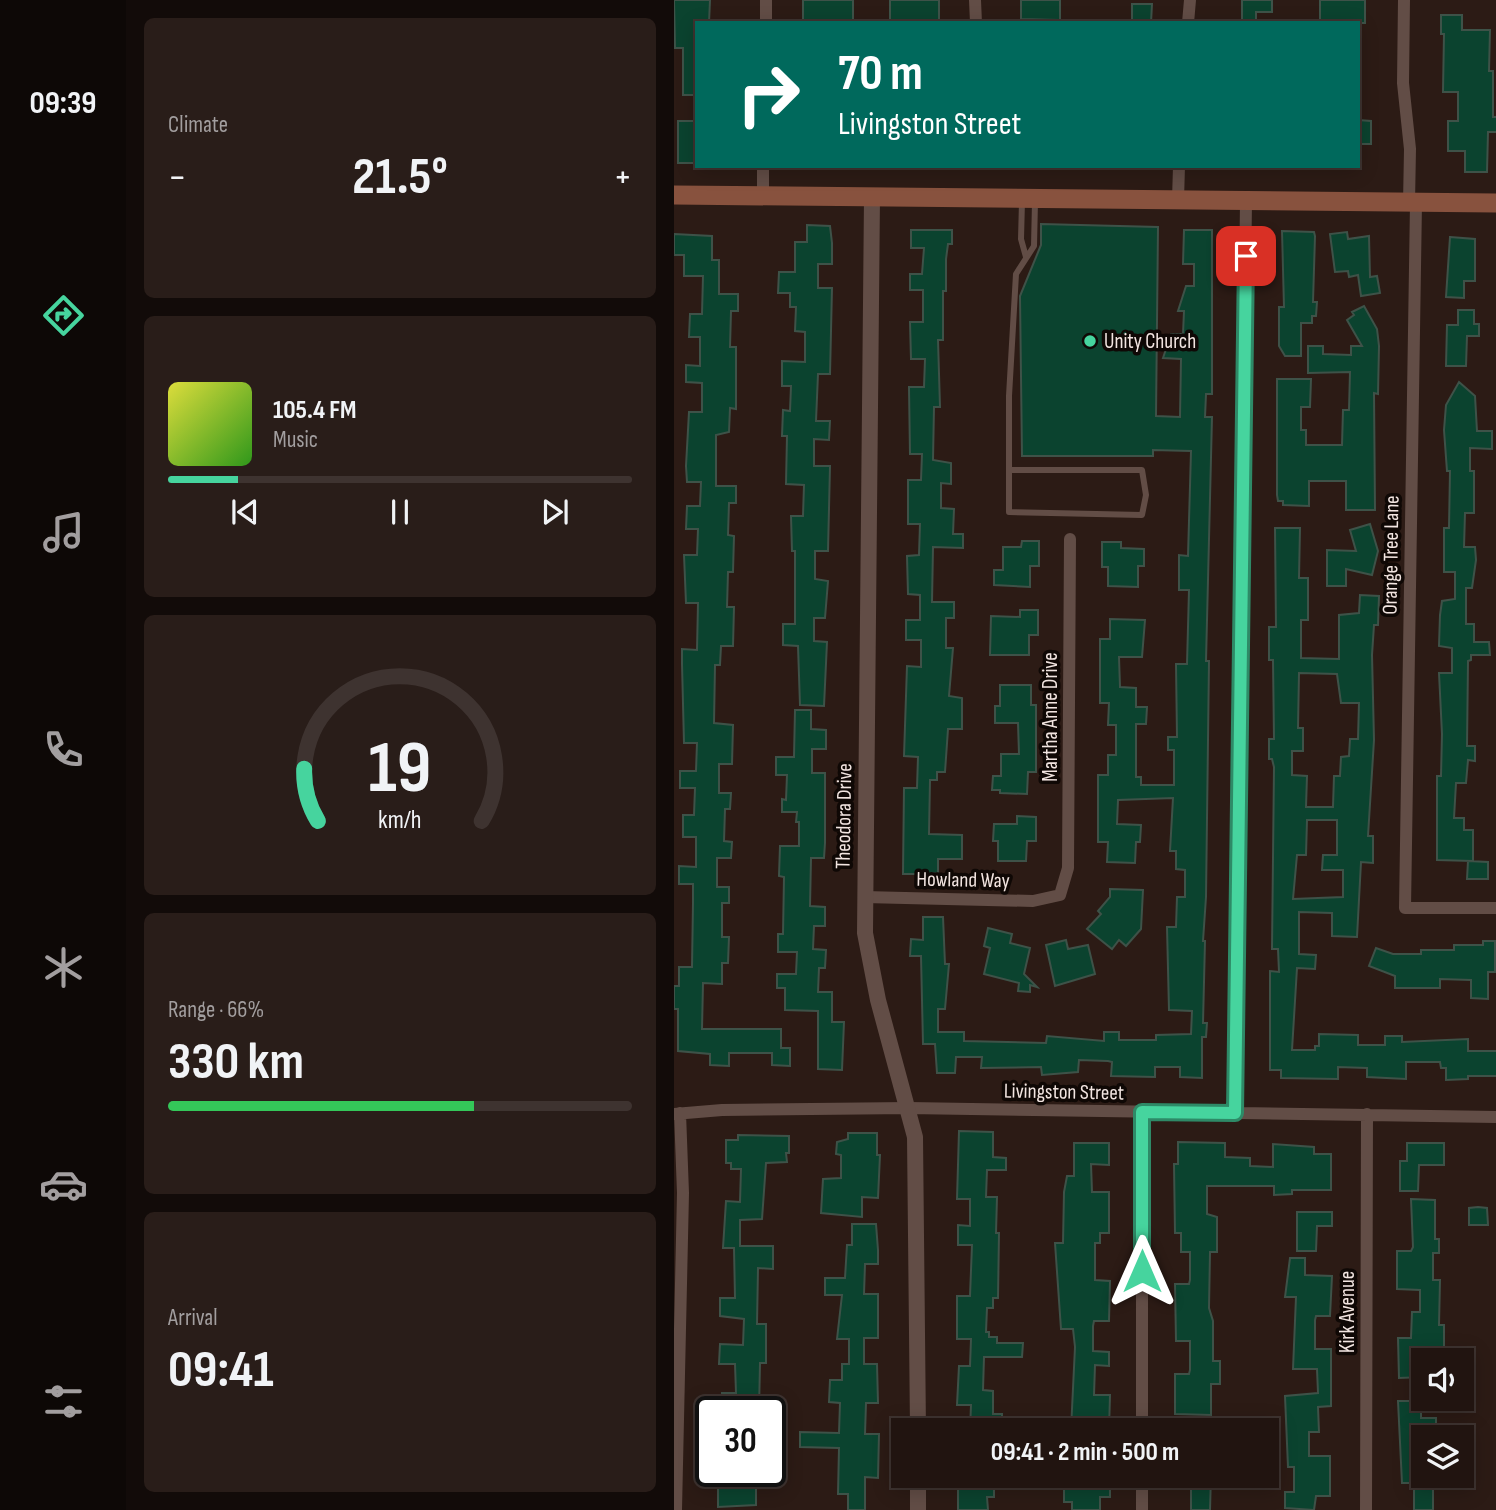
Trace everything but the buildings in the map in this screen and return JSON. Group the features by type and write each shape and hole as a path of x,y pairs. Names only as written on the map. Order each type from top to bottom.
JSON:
{"main road":[{"path":"674,195 1496,204"}],"street":[{"path":"766,0 766,21"},
{"path":"976,0 976,21"},
{"path":"1188,21 1190,0"},
{"name":"Orange Tree Lane","path":"1404,0 1403,83 1413,203 1405,908 1496,908"},
{"path":"763,168 763,196"},
{"path":"1178,200 1179,168"},
{"name":"Theodora Drive","path":"872,197 864,897 871,967 915,1137 918,1418"},
{"path":"1235,1113 1246,201"},
{"name":"Martha Anne Drive","path":"1061,895 1068,868 1070,539"},
{"name":"Howland Way","path":"864,897 1033,901 1061,895"},
{"name":"Livingston Street","path":"677,1114 722,1110 909,1108 1496,1117"},
{"path":"1142,1112 1142,1418"},
{"path":"676,1510 683,1193 677,1114"},
{"name":"Kirk Avenue","path":"1366,1510 1367,1114"},
{"path":"918,1488 918,1510"},
{"path":"1142,1488 1142,1510"}],"lane":[{"path":"1026,257 1021,239 1028,199"},
{"path":"1009,470 1142,470 1146,495 1142,515 1009,512 1009,470 1009,396 1016,274 1034,246 1028,199"}],"place":[{"name":"Unity Church","path":"1090,341"}],"route":[{"path":"1142,1271 1142,1112 1235,1113 1246,256"}]}
